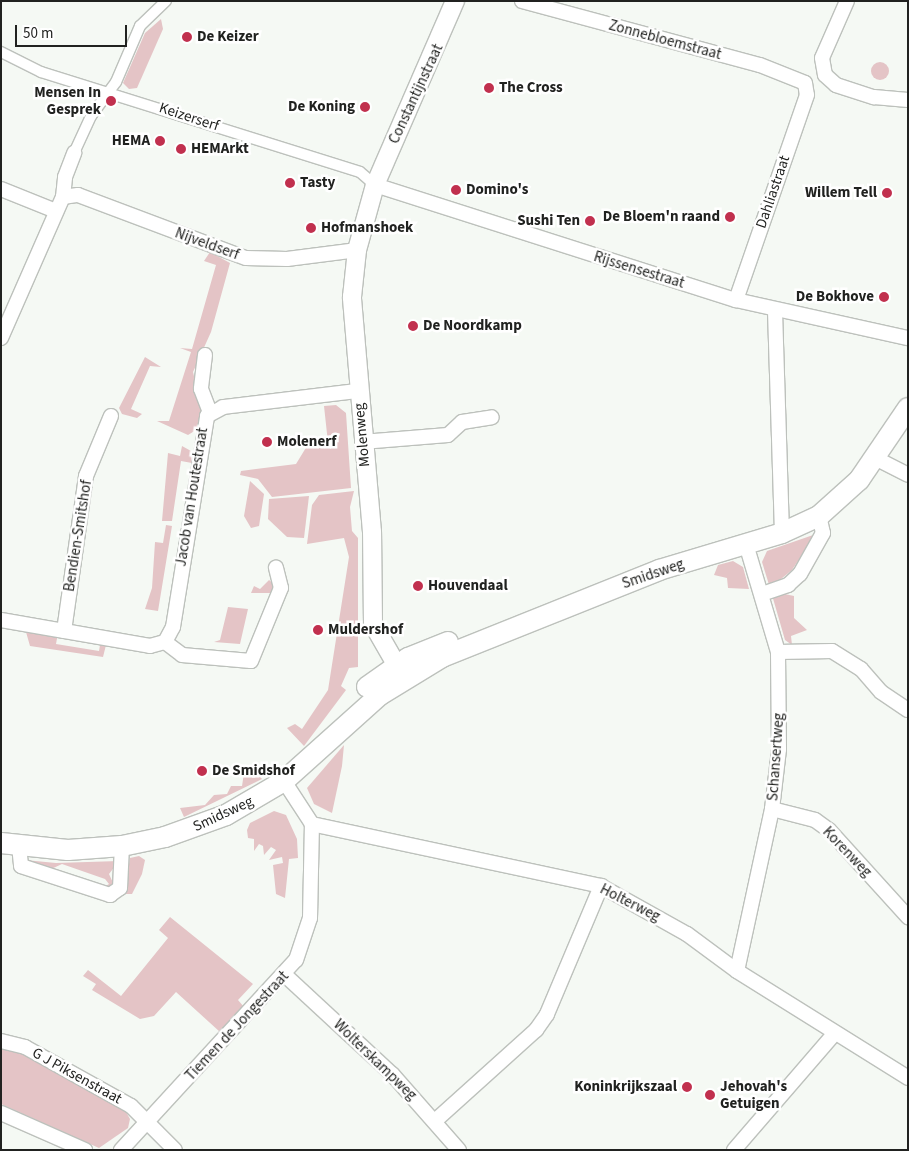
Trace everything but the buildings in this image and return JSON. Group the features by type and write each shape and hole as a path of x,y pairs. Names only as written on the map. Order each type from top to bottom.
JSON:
{"main road":[{"name":"Smidsweg","path":"10,844 90,850 122,846 196,828 284,781 312,758 355,700 400,672 436,646 487,635 659,570 782,533 819,516 850,490 875,458 908,408"}],"street":[{"path":"1,338 56,211 64,197 65,177 91,116 108,92 140,26 166,1"},
{"name":"Constantijnstraat","path":"375,186 455,1"},
{"name":"Zonnebloemstraat","path":"522,1 760,65 805,83"},
{"path":"847,1 822,58 824,75 836,85 874,97 908,100"},
{"name":"Keizerserf","path":"1,52 41,72 360,172 375,186"},
{"name":"Dahliastraat","path":"736,300 807,95 805,83"},
{"name":"Molenweg","path":"375,186 357,250 352,319 362,442 372,532 373,624 400,672"},
{"name":"Rijssensestraat","path":"375,186 736,300 775,311 908,338"},
{"path":"1,189 56,211"},
{"name":"Nijveldserf","path":"64,197 78,195 236,255 287,259 357,250"},
{"path":"775,311 782,533"},
{"path":"205,355 201,389 210,412"},
{"name":"Jacob van Houtestraat","path":"165,642 173,627 202,427 210,412 358,391"},
{"name":"Bendien-Smitshof","path":"64,630 86,476 111,416"},
{"path":"362,442 448,435 462,422 492,417"},
{"path":"875,458 908,475"},
{"path":"762,594 788,585 800,574 823,533 819,516"},
{"name":"Schansertweg","path":"737,971 772,809 779,749 778,652 746,544"},
{"path":"1,620 150,646 165,642 182,655 251,661 281,588 276,568"},
{"path":"778,652 832,651 861,669 881,692 908,710"},
{"path":"284,781 312,824"},
{"name":"Korenweg","path":"772,809 814,820 829,830 908,917"},
{"name":"Holterweg","path":"312,824 601,886 687,934 737,971 834,1034 908,1078"},
{"name":"Tiemen de Jongestraat","path":"149,1120 286,976 296,960 310,918 312,824"},
{"name":"Smidsweg","path":"10,844 20,866 110,895 120,888 122,846"},
{"path":"436,1120 536,1030 548,1014 601,886"},
{"name":"Wolterskampweg","path":"286,976 436,1120 460,1150"},
{"path":"734,1150 834,1034"},
{"name":"G J Piksenstraat","path":"1,1041 25,1047 149,1120 175,1150"},
{"path":"1,1113 85,1150"},
{"path":"121,1150 149,1120"}],"shaded area":[{"path":"161,19 163,29 137,88 129,89 123,83 145,33"},
{"path":"880,62 888,67 889,71 884,79 880,80 872,75 871,71 876,63"},
{"path":"210,252 230,263 211,332 193,372 202,410 196,430 188,435 157,421 169,421 191,352 180,348 192,349 216,265 204,261"},
{"path":"145,357 161,367 150,366 131,409 142,414 137,418 122,414 119,408"},
{"path":"336,405 346,413 351,488 272,497 258,479 240,475 241,471 296,464 307,446 328,443 324,406"},
{"path":"182,446 191,451 192,463 181,461 172,521 162,521 168,453 180,456"},
{"path":"250,481 264,494 259,526 251,528 244,516"},
{"path":"354,491 350,507 352,531 358,538 358,667 349,668 341,686 346,690 304,746 287,728 295,724 302,729 328,690 349,557 344,538 307,544 312,505 319,495"},
{"path":"309,496 304,538 287,537 268,519 269,499"},
{"path":"166,525 172,526 158,611 145,609 152,588 155,542 163,543"},
{"path":"816,534 792,570 770,588 762,562 767,551"},
{"path":"733,561 743,567 749,589 728,588 727,578 714,575 718,565"},
{"path":"269,580 274,584 271,593 251,593 254,586 260,589"},
{"path":"780,593 794,596 794,618 807,630 791,636 792,645 785,640 772,595"},
{"path":"228,607 248,609 240,644 214,642 220,640"},
{"path":"26,632 58,633 56,644 99,651 101,639 106,645 103,657 30,646"},
{"path":"344,745 342,766 332,813 314,804 307,788"},
{"path":"252,767 262,779 184,817 180,808 205,805 214,795 227,794 231,786 242,786 244,773"},
{"path":"274,811 286,815 297,839 298,858 289,859 285,898 276,894 273,865 283,863 282,857 269,860 276,850 271,847 264,855 263,846 259,844 254,851 254,839 248,838 247,830 250,823"},
{"path":"139,856 145,860 142,874 132,894 124,894 130,858"},
{"path":"25,860 56,863 119,861 109,874 114,885 111,889 104,887 109,884 105,879 62,864 47,871"},
{"path":"170,917 253,984 238,1000 244,1007 220,1032 176,992 154,1016 140,1019 92,990 96,984 83,976 88,970 121,996 168,938 159,930"},
{"path":"1,1046 15,1046 125,1110 130,1119 128,1128 99,1148 1,1104"}],"place":[{"name":"De Keizer","path":"187,37"},
{"name":"The Cross","path":"489,88"},
{"name":"Mensen In Gesprek","path":"111,101"},
{"name":"De Koning","path":"365,107"},
{"name":"HEMA","path":"160,141"},
{"name":"HEMArkt","path":"181,149"},
{"name":"Tasty","path":"290,183"},
{"name":"Domino's","path":"456,190"},
{"name":"Willem Tell","path":"887,193"},
{"name":"De Bloem'n raand","path":"730,217"},
{"name":"Sushi Ten","path":"590,221"},
{"name":"Hofmanshoek","path":"311,228"},
{"name":"De Bokhove","path":"884,297"},
{"name":"De Noordkamp","path":"413,326"},
{"name":"Molenerf","path":"267,442"},
{"name":"Houvendaal","path":"418,586"},
{"name":"Muldershof","path":"318,630"},
{"name":"De Smidshof","path":"202,771"},
{"name":"Koninkrijkszaal","path":"687,1087"},
{"name":"Jehovah's Getuigen","path":"710,1095"}]}
